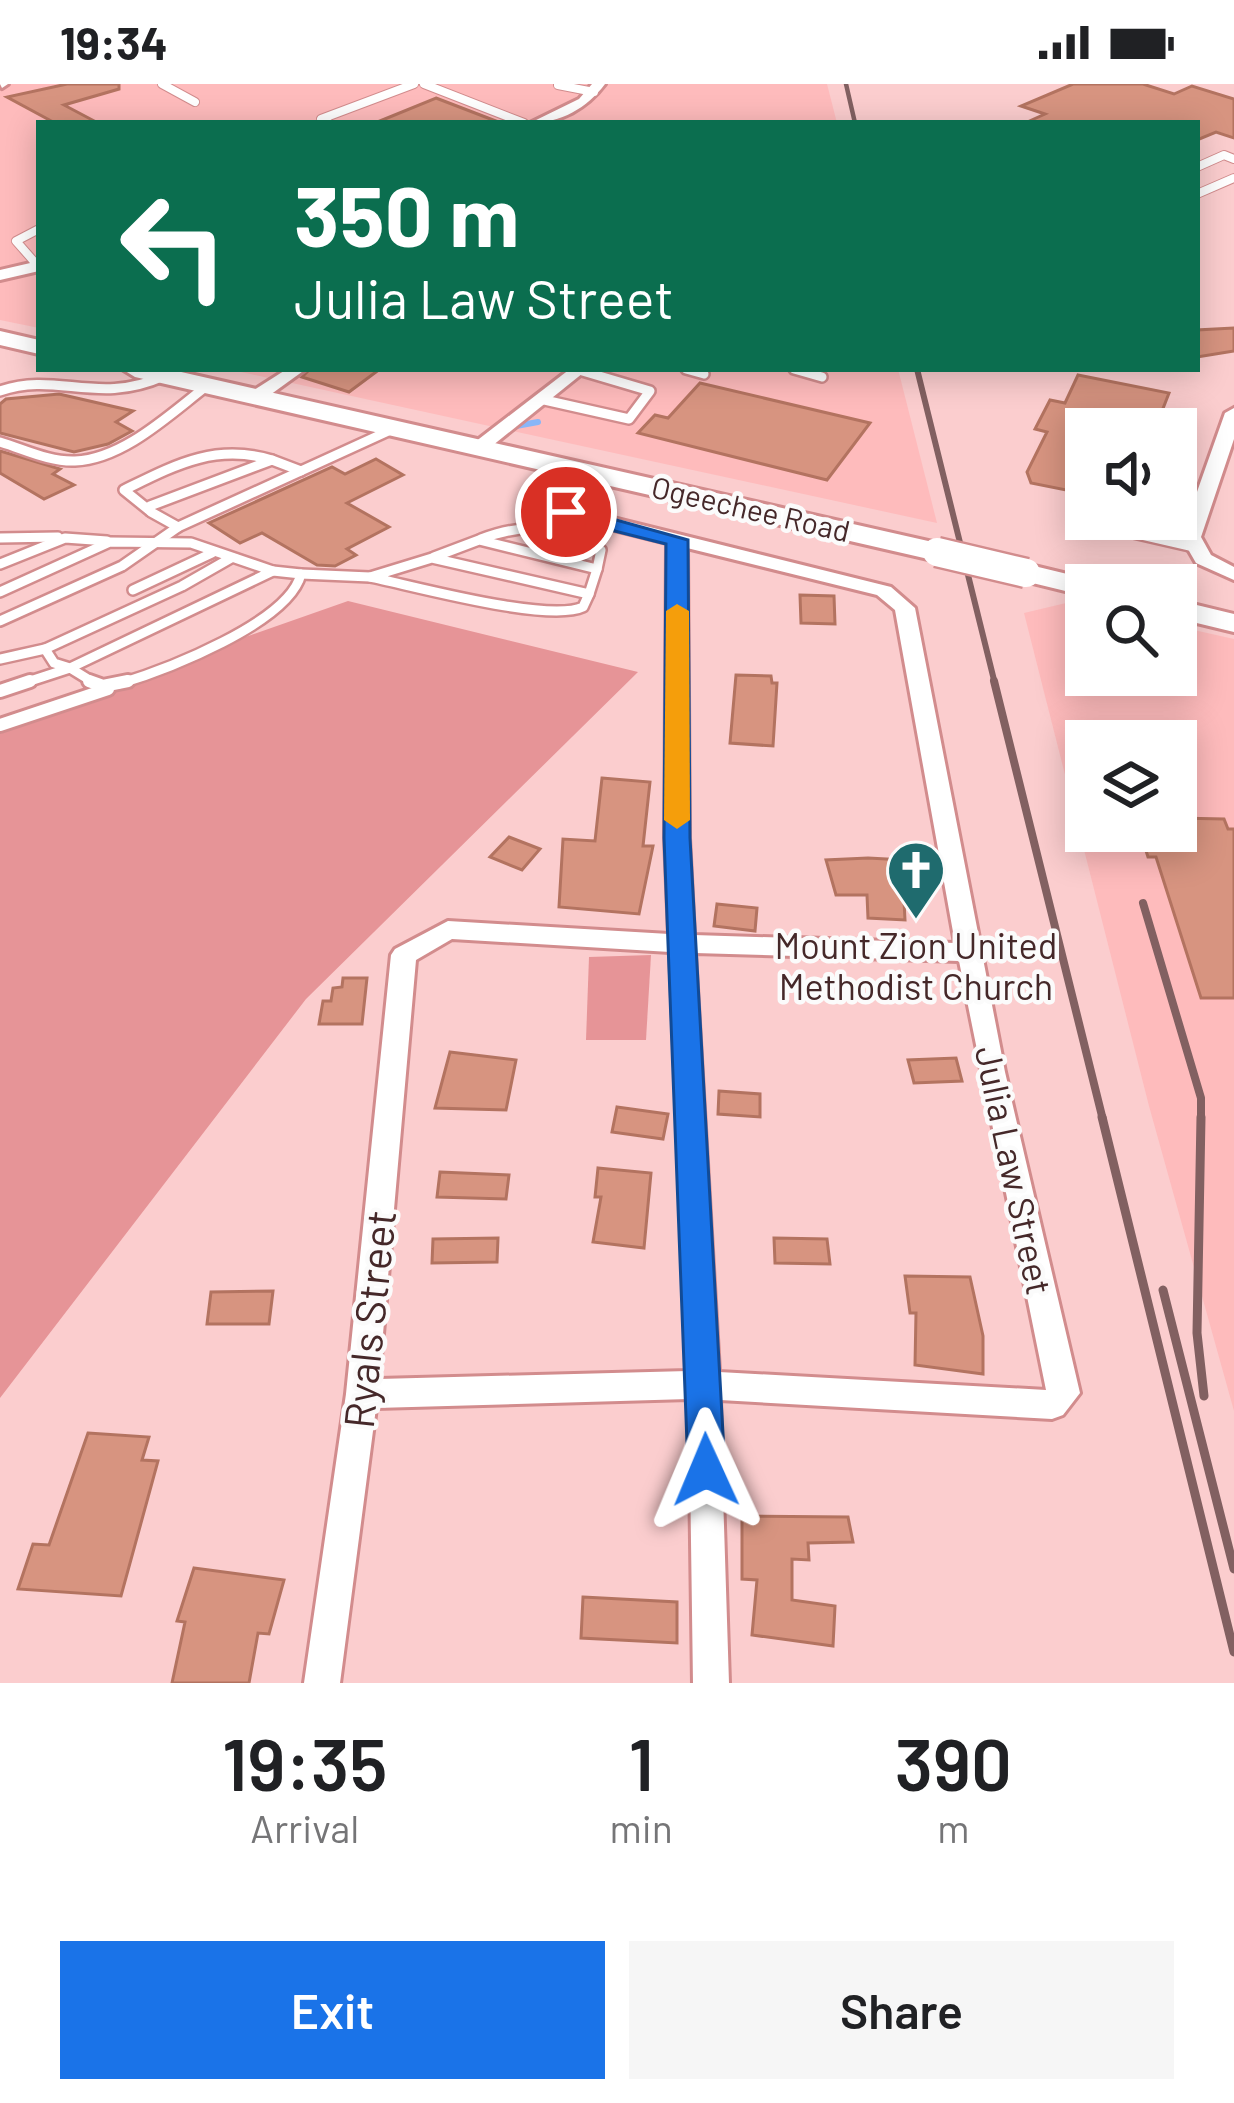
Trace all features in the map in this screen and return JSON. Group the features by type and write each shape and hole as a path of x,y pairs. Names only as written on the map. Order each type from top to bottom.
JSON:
{"main road":[{"path":"0,338 36,345"},
{"name":"Ogeechee Road","path":"147,372 1065,582"},
{"path":"1197,614 1234,623"}],"street":[{"path":"542,120 597,88"},
{"path":"0,274 36,267"},
{"path":"257,396 293,372"},
{"path":"481,446 576,372"},
{"path":"1234,413 1224,468 1191,537 1203,559 1234,574"},
{"name":"Julia Law Street","path":"559,463 529,503 884,591 904,608 968,952 1064,1394 1052,1406 704,1385"},
{"path":"677,540 677,838 704,1385 711,1683"},
{"name":"Ryals Street","path":"322,1683 362,1394 404,955 448,930 684,944"},
{"path":"684,944 968,952"},
{"path":"362,1394 704,1385"}],"lane":[{"path":"161,84 195,102"},
{"path":"323,120 414,84"},
{"path":"424,84 510,120"},
{"path":"558,85 597,88"},
{"path":"1200,166 1224,155 1234,159"},
{"path":"1200,193 1234,178"},
{"path":"36,231 16,242 36,263"},
{"path":"540,399 629,419 650,391 581,372"},
{"path":"614,380 623,372"},
{"path":"697,372 704,374"},
{"path":"804,372 822,377"},
{"path":"0,391 29,383 126,394 164,376"},
{"path":"0,442 68,460 88,460 149,428 208,385"},
{"path":"0,621 163,542 178,527 396,427"},
{"path":"178,527 124,490 202,453 241,448 301,472"},
{"path":"151,512 150,506 272,460"},
{"path":"0,538 191,543 274,571 370,577 542,611 572,612 583,607 602,550 581,536 521,523 370,577"},
{"path":"0,564 65,538"},
{"path":"479,540 597,568"},
{"path":"1164,540 1194,547"},
{"path":"0,592 110,542"},
{"path":"133,590 212,553"},
{"path":"432,558 589,594"},
{"path":"0,658 45,649 231,559"},
{"path":"0,691 70,668 274,571"},
{"path":"0,724 121,685 273,612 296,592 302,574"},
{"path":"45,649 54,663 101,686 121,685"}],"shaded area":[{"path":"0,84 827,84 836,120 36,120 36,327 0,320"},
{"path":"241,372 899,372 937,523"},
{"path":"348,601 638,672 306,999 0,1398 0,723"},
{"path":"1065,603 1065,696 1197,696 1197,631 1234,639 1234,1411 1085,852 1197,852 1197,720 1065,720 1065,775 1024,613"},
{"path":"651,955 646,1040 586,1040 589,957"}],"building":[{"path":"67,84 119,84 119,89 64,105 92,120 49,120 7,97"},
{"path":"1073,84 1143,84 1174,94 1192,86 1234,99 1234,138 1216,132 1200,139 1200,120 1032,120 1045,114 1021,106"},
{"path":"436,98 493,120 382,120"},
{"path":"1234,328 1234,351 1200,357 1200,330"},
{"path":"307,372 376,372 349,392 302,377"},
{"path":"1078,375 1169,393 1163,408 1065,408 1065,490 1031,483 1027,472 1047,432 1035,429 1050,400 1065,403"},
{"path":"700,383 870,423 827,480 638,433 655,415 668,418"},
{"path":"59,394 133,411 116,422 132,431 108,444 74,452 0,433 0,404 6,399"},
{"path":"0,451 60,469 53,474 74,485 44,499 0,473"},
{"path":"376,459 403,475 347,503 389,527 347,549 356,555 335,566 317,565 262,533 240,543 209,523 332,467 345,474"},
{"path":"800,595 834,596 835,624 801,623"},
{"path":"736,675 771,676 772,683 777,683 773,746 730,743"},
{"path":"602,778 650,782 643,846 653,846 639,914 559,907 563,839 595,841"},
{"path":"1197,818 1224,819 1228,829 1234,829 1234,998 1201,998 1156,857 1148,857 1146,852 1197,852"},
{"path":"509,837 540,849 522,870 490,857"},
{"path":"826,860 923,861 925,883 903,882 905,920 868,918 867,895 836,895"},
{"path":"717,904 757,908 755,931 714,926"},
{"path":"343,978 367,978 362,1024 319,1024 323,1001 331,1001 333,988 342,987"},
{"path":"450,1052 516,1060 506,1110 435,1108"},
{"path":"956,1058 962,1081 914,1083 908,1060"},
{"path":"719,1091 760,1094 760,1117 718,1114"},
{"path":"617,1107 668,1114 663,1139 612,1132"},
{"path":"598,1168 651,1173 644,1248 593,1242 601,1197 595,1197"},
{"path":"440,1172 509,1175 506,1199 437,1197"},
{"path":"498,1238 497,1262 432,1263 433,1239"},
{"path":"774,1238 827,1239 830,1264 775,1263"},
{"path":"905,1276 970,1277 983,1336 983,1374 915,1365 916,1313 910,1313"},
{"path":"273,1291 269,1324 207,1324 211,1292"},
{"path":"88,1433 149,1437 142,1460 158,1461 121,1596 18,1589 33,1544 49,1545"},
{"path":"742,1516 848,1517 853,1542 808,1543 809,1560 792,1559 792,1600 835,1606 833,1646 752,1635 757,1580 742,1579"},
{"path":"194,1568 284,1580 269,1634 258,1633 249,1683 172,1683 185,1622 177,1621"},
{"path":"583,1597 677,1602 677,1643 581,1638"}],"waterway":[{"path":"516,426 538,422"}],"railway":[{"path":"846,84 854,120"},
{"path":"918,372 995,684"},
{"path":"994,681 1103,1120"},
{"path":"1143,903 1201,1098 1201,1117"},
{"path":"1102,1117 1234,1652"},
{"path":"1201,1117 1197,1333 1204,1396"},
{"path":"1163,1290 1234,1569"}],"slow traffic":[{"path":"677,611 677,820"}],"place":[{"name":"Mount Zion United Methodist Church","path":"916,921"}],"route":[{"path":"566,512 677,540 677,838 706,1470"}]}
